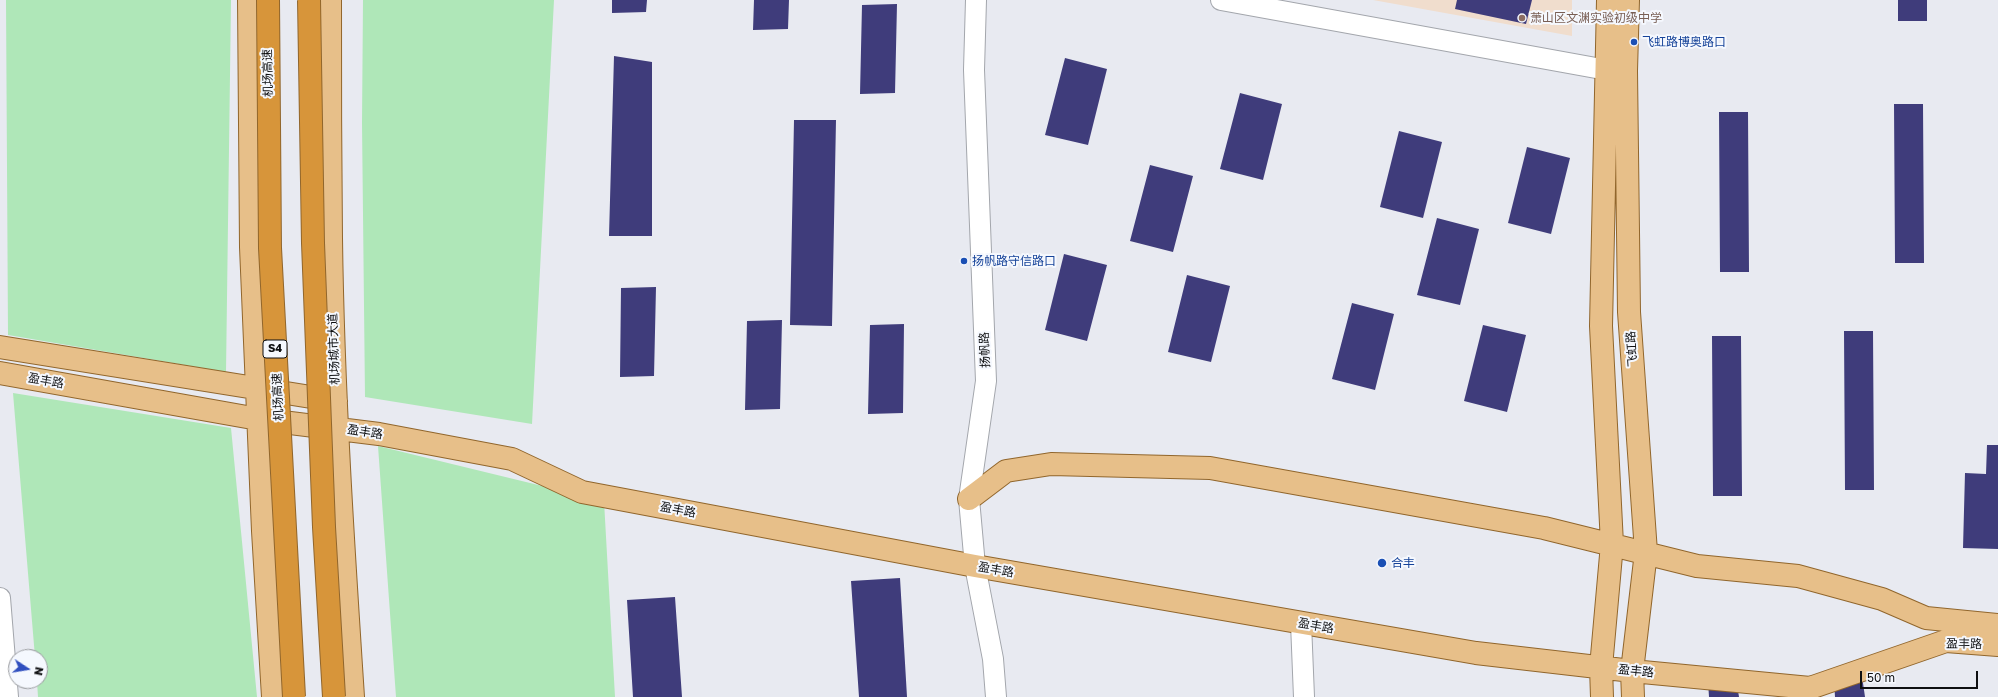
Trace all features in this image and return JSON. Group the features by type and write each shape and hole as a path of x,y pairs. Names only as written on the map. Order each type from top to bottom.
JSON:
{"highway":[{"name":"机场高速","path":"268,0 270,248 294,697"},
{"path":"309,0 312,243 324,527 334,697"}],"main road":[{"path":"249,0 251,247 258,419 273,697"},
{"name":"机场城市大道","path":"330,0 331,239 336,401 353,697"},
{"path":"1602,697 1601,668 1612,544 1601,326 1608,0"},
{"name":"飞虹路","path":"1628,0 1626,71 1629,312 1646,552 1632,671 1633,697"},
{"path":"0,347 336,401"},
{"name":"盈丰路","path":"0,373 258,419 379,434 512,459 582,492 975,566 1476,653 1601,668 1810,688 1946,641 1998,645"},
{"name":"盈丰路","path":"969,499 1006,471 1051,464 1210,468 1544,528 1646,552 1697,566 1798,576 1882,599 1926,618 1998,624"}],"street":[{"name":"扬帆路","path":"976,0 974,70 986,381 969,499 975,566 993,659 996,697"},
{"path":"1221,0 1607,70"},
{"path":"0,598 8,697"},
{"path":"1301,623 1304,697"}],"shaded area":[{"name":"萧山区文渊实验初级中学","path":"1373,0 1572,0 1572,36"}],"green space":[{"path":"6,0 231,0 226,372 8,335"},
{"path":"363,0 554,0 532,424 365,397 362,123"},
{"path":"13,393 231,428 257,697 38,697 38,689 48,689 48,649 34,649"},
{"path":"378,446 604,501 615,697 396,697"}],"building":[{"path":"612,0 647,0 646,12 612,13"},
{"path":"754,0 789,0 788,29 753,30"},
{"path":"1457,0 1532,0 1526,24 1455,9"},
{"path":"1898,0 1927,0 1927,21 1898,21"},
{"path":"897,4 895,93 860,94 862,5"},
{"path":"614,56 652,62 652,236 609,236"},
{"path":"1065,58 1107,69 1088,145 1045,135"},
{"path":"1240,93 1282,104 1263,180 1220,169"},
{"path":"1894,104 1923,104 1924,263 1895,263"},
{"path":"1719,112 1748,112 1749,272 1720,272"},
{"path":"794,120 836,120 832,326 790,325"},
{"path":"1399,131 1442,142 1423,218 1380,207"},
{"path":"1527,147 1570,158 1551,234 1508,223"},
{"path":"1150,165 1193,176 1173,252 1130,241"},
{"path":"1437,218 1479,229 1460,305 1417,295"},
{"path":"1064,254 1107,265 1087,341 1045,330"},
{"path":"1187,275 1230,286 1211,362 1168,352"},
{"path":"656,287 654,376 620,377 621,288"},
{"path":"1352,303 1394,314 1375,390 1332,379"},
{"path":"782,320 780,409 745,410 747,321"},
{"path":"904,324 903,413 868,414 870,325"},
{"path":"1483,325 1526,335 1507,412 1464,401"},
{"path":"1844,331 1873,331 1874,490 1845,490"},
{"path":"1712,336 1741,336 1742,496 1713,496"},
{"path":"1987,445 1998,445 1998,549 1963,548 1965,473 1986,474"},
{"path":"900,578 907,697 859,697 851,581"},
{"path":"675,597 682,697 633,697 627,600"},
{"path":"1862,676 1865,697 1835,697 1834,680"},
{"path":"1736,678 1739,697 1709,697 1708,681"}],"place":[{"name":"萧山区文渊实验初级中学","path":"1522,18"},
{"name":"飞虹路博奥路口","path":"1634,42"},
{"name":"扬帆路守信路口","path":"964,261"},
{"name":"合丰","path":"1382,563"}]}
